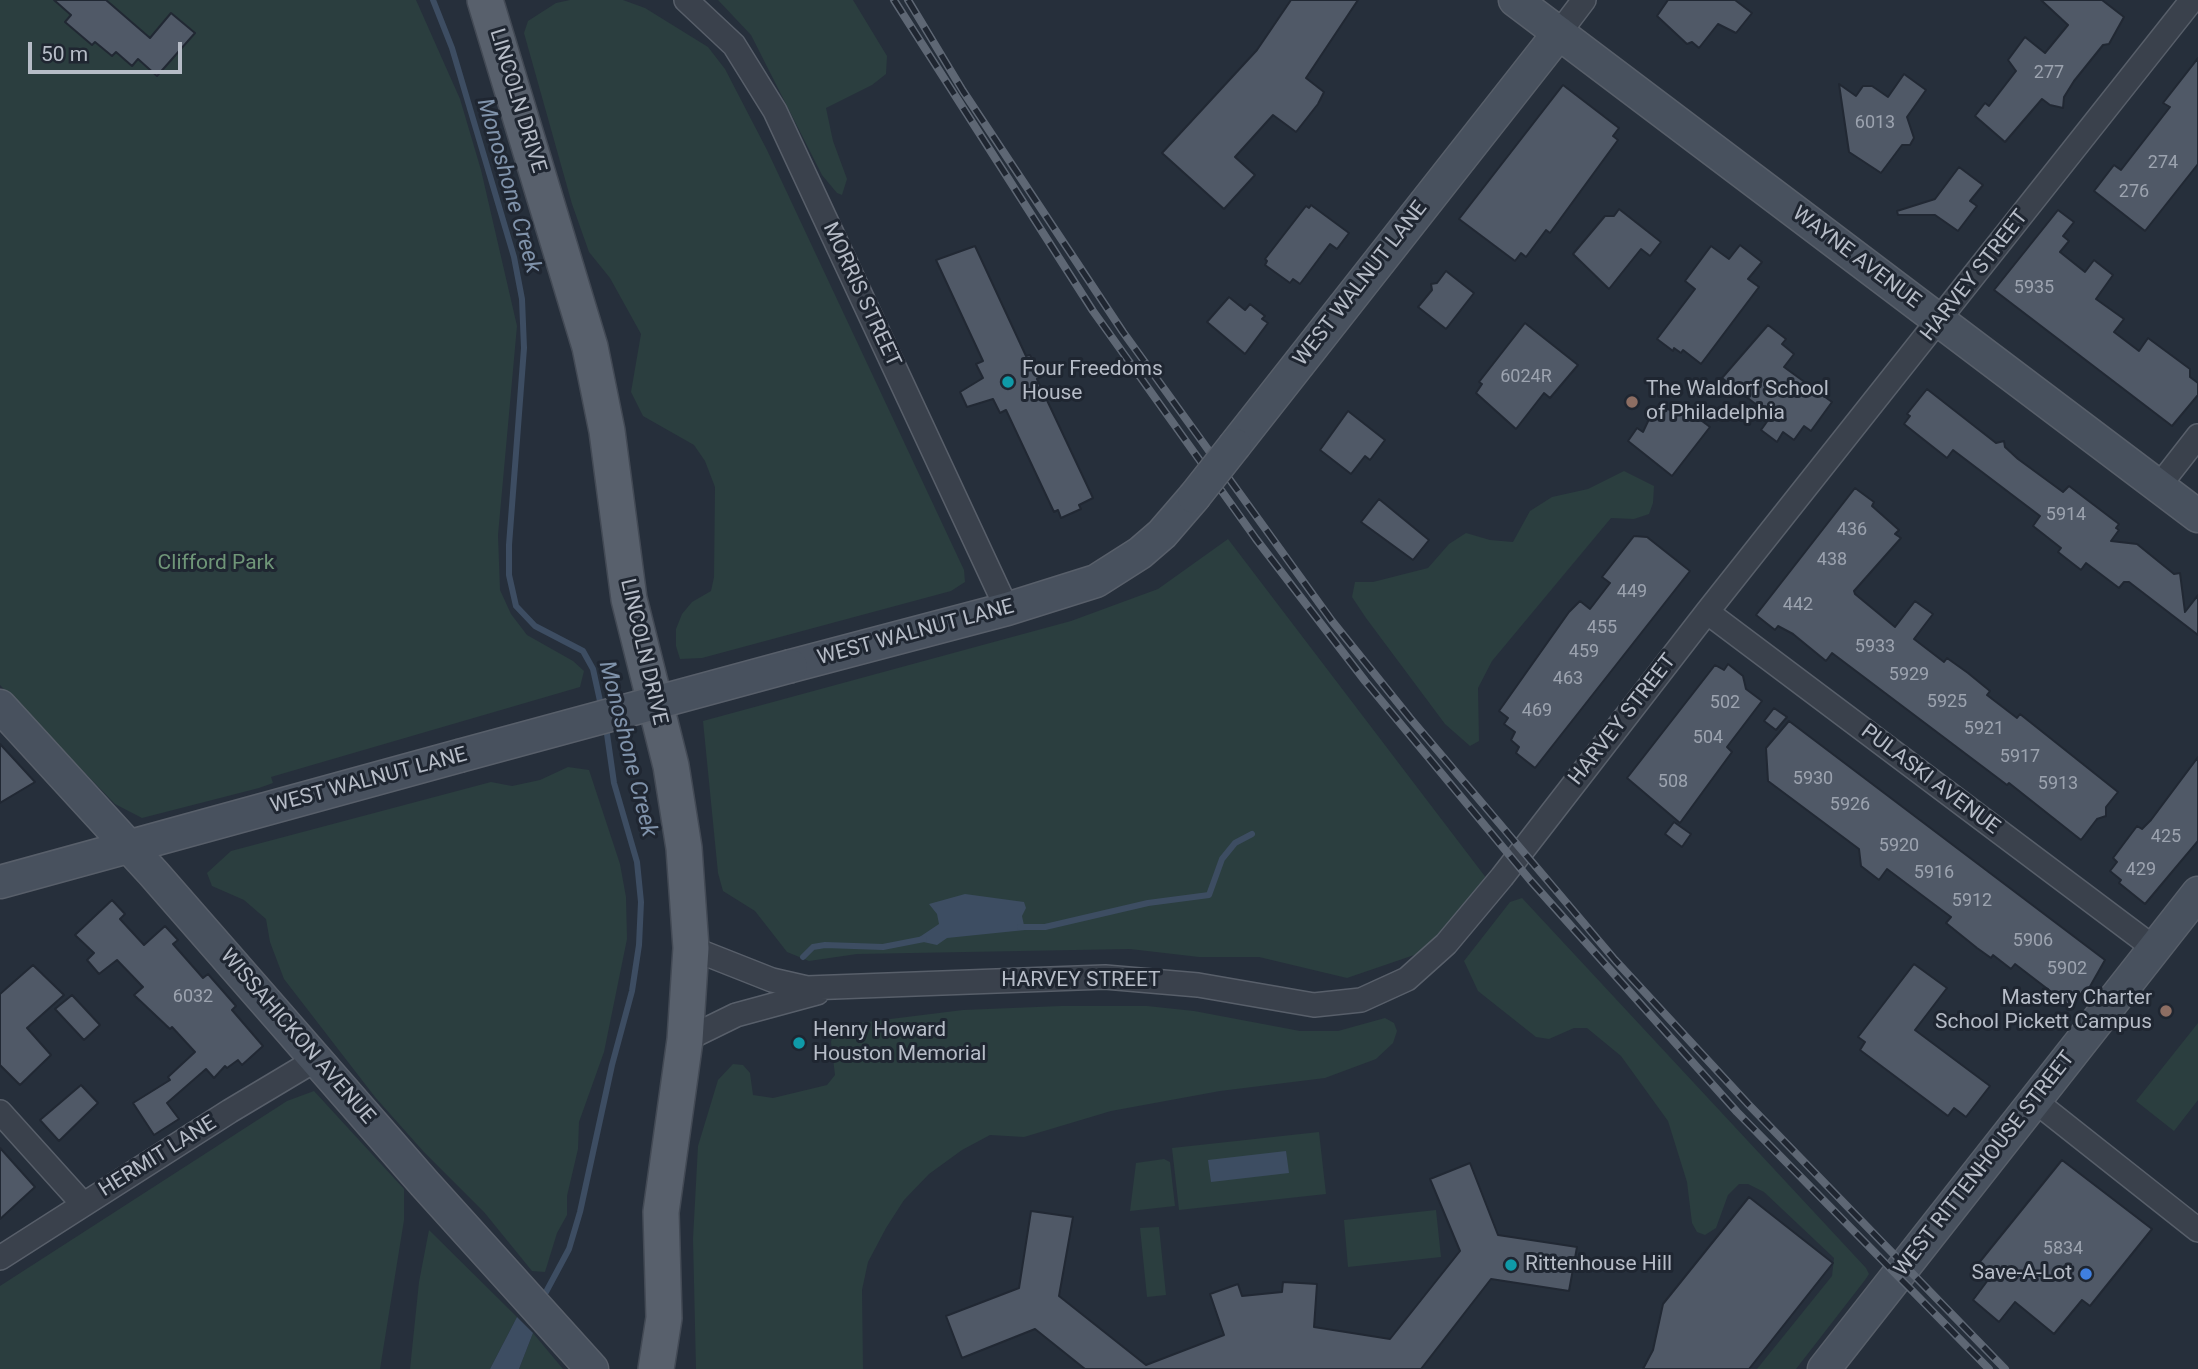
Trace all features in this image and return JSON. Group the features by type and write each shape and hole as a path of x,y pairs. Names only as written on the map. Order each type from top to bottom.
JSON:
{"main road":[{"name":"LINCOLN DRIVE","path":"492,2 579,303 599,388 629,599 679,811 688,875 691,948 685,1040 661,1212 664,1318 656,1369"},
{"name":"LINCOLN DRIVE","path":"664,1318 679,1369"}],"street":[{"name":"MORRIS STREET","path":"686,0 734,45 775,111 1007,609"},
{"name":"WAYNE AVENUE","path":"1515,0 2198,516"},
{"name":"WEST WALNUT LANE","path":"0,882 1007,609 1075,589 1119,568 1162,534 1194,497 1584,0"},
{"name":"HARVEY STREET","path":"691,948 793,986 835,988 1105,977 1163,981 1314,1005 1337,1004 1376,995 1407,979 1447,944 1532,840 1707,612 2192,0"},
{"path":"2159,486 2198,436"},
{"name":"PULASKI AVENUE","path":"1707,612 2154,948"},
{"name":"WISSAHICKON AVENUE","path":"0,706 129,847 424,1183 592,1369"},
{"name":"WEST RITTENHOUSE STREET","path":"1824,1369 2198,892"},
{"name":"HARVEY STREET","path":"685,1040 736,1015 835,988"},
{"name":"HERMIT LANE","path":"0,1258 317,1059"},
{"path":"2035,1101 2198,1230"},
{"path":"0,1112 83,1204"}],"green space":[{"name":"Clifford Park","path":"0,0 416,0 460,99 481,170 517,326 498,535 500,590 511,614 527,635 573,661 584,671 580,687 271,777 273,783 259,788 142,818 115,804 0,685"},
{"path":"570,0 623,0 645,8 708,47 725,69 767,150 964,570 965,582 951,591 702,658 680,659 676,646 676,629 682,614 692,602 711,591 714,577 715,487 705,461 694,445 643,416 631,392 641,334 610,278 589,252 572,204 524,33 528,21 556,3"},
{"path":"718,0 853,0 887,56 886,74 872,85 826,108 833,141 847,179 842,195 837,193 822,175 751,35"},
{"path":"1624,471 1654,486 1649,514 1634,519 1611,518 1492,661 1478,688 1479,741 1470,746 1445,724 1366,618 1352,597 1355,582 1373,582 1428,568 1449,544 1466,533 1490,540 1513,542 1530,511 1552,497 1588,489"},
{"path":"1228,539 1490,883 1423,952 1347,978 1259,957 1199,957 1130,949 857,954 809,961 787,952 755,911 723,891 718,873 703,721 1071,621 1158,589"},
{"path":"568,767 589,770 620,864 626,897 627,939 604,1052 579,1122 578,1149 567,1196 567,1215 557,1233 545,1272 532,1271 484,1212 423,1151 375,1097 284,979 270,942 266,919 244,900 212,886 207,873 231,851 491,782 512,786 540,780"},
{"path":"1522,898 1866,1268 1869,1274 1865,1280 1796,1369 1757,1369 1832,1276 1834,1258 1764,1192 1748,1184 1739,1184 1728,1195 1716,1228 1705,1235 1697,1232 1692,1223 1687,1182 1668,1121 1621,1056 1587,1028 1574,1028 1549,1039 1536,1037 1478,991 1464,961 1510,902"},
{"path":"1147,1006 1194,1011 1300,1031 1338,1031 1385,1018 1394,1023 1397,1031 1393,1043 1376,1059 1325,1078 1220,1091 1111,1111 1024,1137 990,1135 962,1150 929,1174 904,1200 886,1228 868,1262 862,1290 863,1369 696,1369 693,1239 698,1146 718,1080 733,1064 743,1065 750,1073 753,1095 773,1098 827,1085 835,1075 831,1042 834,1030 850,1024 963,1010"},
{"path":"2198,1023 2198,1100 2174,1131 2136,1101"},
{"path":"314,1091 404,1189 404,1220 380,1369 0,1369 0,1286 287,1101"},
{"path":"1319,1132 1326,1194 1179,1210 1172,1148"},
{"path":"1164,1159 1170,1162 1175,1206 1130,1211 1136,1163"},
{"path":"1436,1210 1441,1257 1348,1267 1344,1220"},
{"path":"1159,1227 1166,1295 1147,1297 1140,1228"},
{"path":"429,1230 517,1317 490,1369 410,1369 419,1282"},
{"path":"533,1333 563,1369 519,1369"}],"water":[{"path":"965,894 1024,902 1026,908 1022,916 1025,930 947,938 937,945 919,941 918,938 939,924 937,914 929,904"},
{"path":"1286,1151 1289,1173 1211,1182 1208,1160"},
{"path":"517,1317 533,1333 519,1369 490,1369"}],"building":[{"path":"54,0 106,0 150,38 171,13 195,33 157,76 138,59 132,66 116,52 112,56 95,42 92,45 65,22 71,15"},
{"path":"1291,0 1358,0 1306,78 1324,92 1318,104 1296,132 1273,115 1235,157 1255,175 1224,209 1162,153 1257,50"},
{"path":"1668,0 1735,0 1752,13 1736,33 1718,24 1699,48 1692,42 1687,44 1657,16"},
{"path":"2041,0 2102,0 2124,17 2109,44 2103,45 2074,81 2064,97 2063,108 2050,105 2042,99 2005,142 1975,116 1985,103 1989,106 2016,71 2008,60 2025,37 2045,53 2068,25"},
{"path":"2198,58 2198,164 2145,231 2094,191 2114,165 2121,170 2170,107 2163,103"},
{"path":"1904,74 1926,90 1907,117 1914,138 1910,145 1902,145 1881,173 1849,152 1839,84 1856,96 1863,86 1872,86 1888,97"},
{"path":"1563,85 1619,128 1613,136 1618,140 1550,233 1546,230 1526,257 1521,253 1515,261 1459,219"},
{"path":"1959,167 1983,185 1970,201 1977,206 1958,231 1935,215 1898,215 1897,211 1935,199"},
{"path":"1311,205 1349,233 1337,249 1330,244 1300,284 1293,279 1290,283 1265,265 1265,259 1306,206 1309,208"},
{"path":"1619,209 1661,242 1650,256 1641,249 1609,289 1573,254 1605,216 1614,216"},
{"path":"2058,210 2074,222 2063,236 2069,241 2060,252 2085,272 2094,260 2113,275 2096,299 2124,319 2114,332 2139,351 2148,338 2190,369 2190,377 2198,383 2198,395 2172,426 1994,290"},
{"path":"1740,245 1762,262 1748,279 1759,287 1701,364 1683,350 1681,353 1674,348 1673,351 1657,339 1695,289 1685,281 1711,246 1729,259"},
{"name":"Four Freedoms House","path":"975,246 1026,356 1030,355 1041,377 1037,379 1093,498 1079,505 1081,509 1061,518 1058,510 1054,512 1006,410 1000,413 993,399 967,407 960,392 983,378 976,364 983,361 936,260"},
{"path":"1446,271 1474,293 1446,329 1418,307 1432,290 1431,284 1437,283"},
{"path":"1229,297 1245,310 1250,304 1265,316 1262,319 1268,323 1245,354 1207,322"},
{"path":"1525,323 1578,365 1550,398 1544,393 1516,429 1476,393 1482,384 1479,382"},
{"path":"1768,325 1786,339 1782,344 1794,354 1784,367 1832,402 1811,431 1804,426 1794,440 1783,432 1777,442 1761,430 1771,416 1722,378"},
{"path":"1927,389 1996,443 2004,441 2005,447 2018,459 2063,492 2069,486 2119,524 2116,528 2119,530 2111,541 2137,544 2174,574 2180,573 2185,612 2198,595 2198,635 2129,582 2124,582 2119,588 2086,563 2081,570 2058,552 2061,548 2033,526 2040,516 1953,450 1947,458 1904,424 1910,416 1907,414"},
{"path":"1663,406 1676,414 1682,406 1710,427 1672,476 1628,441 1637,428 1643,432 1650,417 1654,418"},
{"path":"1348,411 1385,440 1370,460 1365,456 1351,474 1320,450"},
{"path":"1855,488 1874,502 1872,506 1899,530 1895,534 1901,538 1854,591 1855,594 1895,627 1915,601 1933,614 1914,639 1944,662 1947,658 1968,673 1990,691 1987,695 2017,718 2020,714 2118,792 2106,807 2106,816 2097,819 2081,840 2009,783 2007,785 1832,653 1826,661 1793,634 1778,626 1775,630 1756,615"},
{"path":"1379,499 1429,540 1413,560 1361,522"},
{"path":"1634,536 1647,537 1690,571 1535,768 1516,753 1519,747 1511,740 1515,732 1504,724 1508,718 1499,711 1569,612 1580,601 1590,609 1610,583 1602,577"},
{"path":"1728,664 1743,676 1746,689 1762,701 1727,747 1732,752 1680,823 1627,778 1715,665 1724,670"},
{"path":"1774,708 1787,717 1776,730 1764,721"},
{"path":"1789,721 2105,960 2088,990 2083,991 2071,1007 2015,964 2011,969 1993,955 1991,958 1977,948 1946,923 1951,917 1887,869 1879,880 1861,866 1859,849 1768,781 1766,748"},
{"path":"0,744 35,782 0,803"},
{"path":"2198,757 2198,841 2145,904 2119,883 2121,880 2110,871 2117,862 2113,858 2137,826 2142,829 2151,820"},
{"path":"1674,822 1691,834 1682,847 1665,834"},
{"path":"112,900 125,914 120,919 144,945 165,926 178,940 173,944 203,978 208,974 236,1006 232,1010 263,1046 242,1065 238,1060 227,1068 225,1066 214,1078 206,1069 167,1103 179,1119 154,1135 133,1103 170,1080 168,1077 195,1052 172,1027 170,1029 134,995 143,987 117,960 99,974 87,960 94,953 75,935"},
{"path":"1914,964 1947,988 1915,1030 1990,1086 1966,1117 1954,1108 1948,1116 1860,1050 1865,1042 1858,1037"},
{"path":"33,965 64,995 27,1028 51,1055 20,1085 0,1065 0,994"},
{"path":"72,995 100,1025 84,1040 55,1009"},
{"path":"81,1085 98,1103 59,1141 40,1120"},
{"path":"0,1148 35,1187 0,1219"},
{"path":"2062,1160 2152,1229 2090,1306 2082,1300 2054,1334 2015,1302 1999,1322 1973,1300 1988,1280 1974,1269"},
{"name":"Rittenhouse Hill","path":"1470,1163 1498,1235 1577,1247 1569,1291 1491,1279 1421,1369 1085,1369 1035,1329 962,1358 946,1316 1019,1288 1031,1211 1073,1217 1059,1296 1146,1365 1224,1335 1210,1294 1238,1284 1242,1296 1282,1292 1283,1282 1317,1284 1314,1327 1390,1339 1460,1251 1430,1179"},
{"path":"1749,1197 1833,1263 1749,1369 1643,1369 1653,1350 1663,1304"}],"waterway":[{"name":"Monoshone Creek","path":"433,0 452,48 514,257 522,299 524,348 509,545 509,575 516,606 535,626 583,651 593,669 602,710"},
{"name":"Monoshone Creek","path":"546,1292 569,1249 580,1212 612,1065 632,991 639,945 641,902 637,862 614,783 606,727"},
{"path":"1020,927 1045,927 1148,903 1209,895 1222,859 1235,843 1252,834"},
{"path":"803,957 813,947 825,945 883,947 924,939"}],"railway":[{"path":"894,0 1093,311 1256,539 1365,681 1530,880 1737,1112 1989,1369"},
{"path":"908,0 963,91 1123,332 1332,621 1410,718 1615,960 1748,1104 2005,1369"}],"place":[{"name":"Four Freedoms House","path":"1008,382"},
{"name":"The Waldorf School of Philadelphia","path":"1632,402"},
{"name":"Mastery Charter School Pickett Campus","path":"2166,1011"},
{"name":"Henry Howard Houston Memorial","path":"799,1043"},
{"name":"Rittenhouse Hill","path":"1511,1265"},
{"name":"Save-A-Lot","path":"2086,1274"}]}
